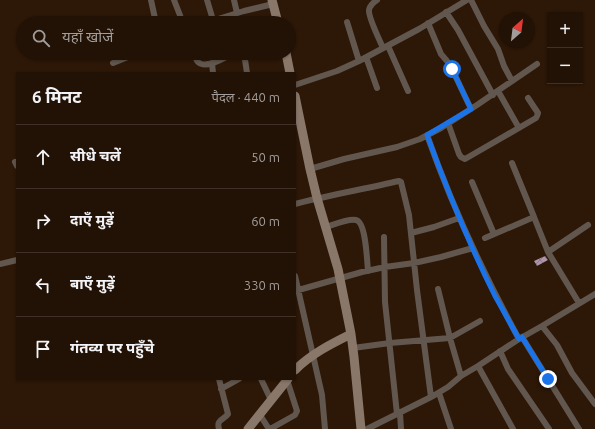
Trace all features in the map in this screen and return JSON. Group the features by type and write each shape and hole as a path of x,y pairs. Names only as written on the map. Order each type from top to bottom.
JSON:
{"street":[{"path":"151,0 154,16"},
{"path":"174,0 180,16"},
{"path":"207,0 212,16"},
{"path":"234,0 237,13"},
{"path":"377,0 369,11 372,21 408,91"},
{"path":"296,85 337,71 359,61 467,0"},
{"path":"471,0 498,49 504,66 512,81"},
{"path":"227,16 273,2 276,16"},
{"path":"446,12 495,93 519,128"},
{"path":"347,22 359,61"},
{"path":"428,23 441,54 452,69 471,109"},
{"path":"366,57 377,88"},
{"path":"113,63 120,60"},
{"path":"197,60 204,65 212,64 220,60"},
{"path":"245,60 247,72"},
{"path":"287,60 290,72"},
{"path":"212,64 213,72"},
{"path":"310,169 344,159 397,147 420,139 471,109 537,64"},
{"path":"448,123 459,154 465,159 536,118 538,113 528,98"},
{"path":"296,101 317,198 340,278 353,348 361,429"},
{"path":"427,135 459,218 496,296 520,338 579,429"},
{"path":"512,163 548,252 579,303"},
{"path":"296,204 400,181 402,183 410,215 417,290 431,397"},
{"path":"472,182 494,234"},
{"path":"485,238 534,217"},
{"path":"411,232 434,227 459,218"},
{"path":"326,227 347,221 356,220 360,222 363,230 368,271"},
{"path":"548,252 588,225"},
{"path":"384,237 385,302 401,429"},
{"path":"325,429 322,395 314,354 297,290 368,271 414,263 473,248"},
{"path":"0,264 16,260"},
{"path":"438,289 461,376"},
{"path":"367,429 439,393 461,376 520,338 595,294"},
{"path":"353,348 390,342 450,338 480,321"},
{"path":"542,326 557,345 572,373 595,404"},
{"path":"296,369 314,354 351,334"},
{"path":"500,352 508,369 549,429"},
{"path":"478,366 513,429"},
{"path":"219,380 228,414 218,424 219,429"},
{"path":"221,388 237,380"},
{"path":"261,380 271,400"},
{"path":"248,429 287,380"},
{"path":"260,415 269,429 295,415 297,411 288,380"},
{"path":"439,393 451,428 444,429"}],"building":[{"path":"545,256 548,260 537,266 534,261"}],"route":[{"path":"452,69 471,109 427,135 459,218 496,296 519,339 522,337 548,379"}]}
